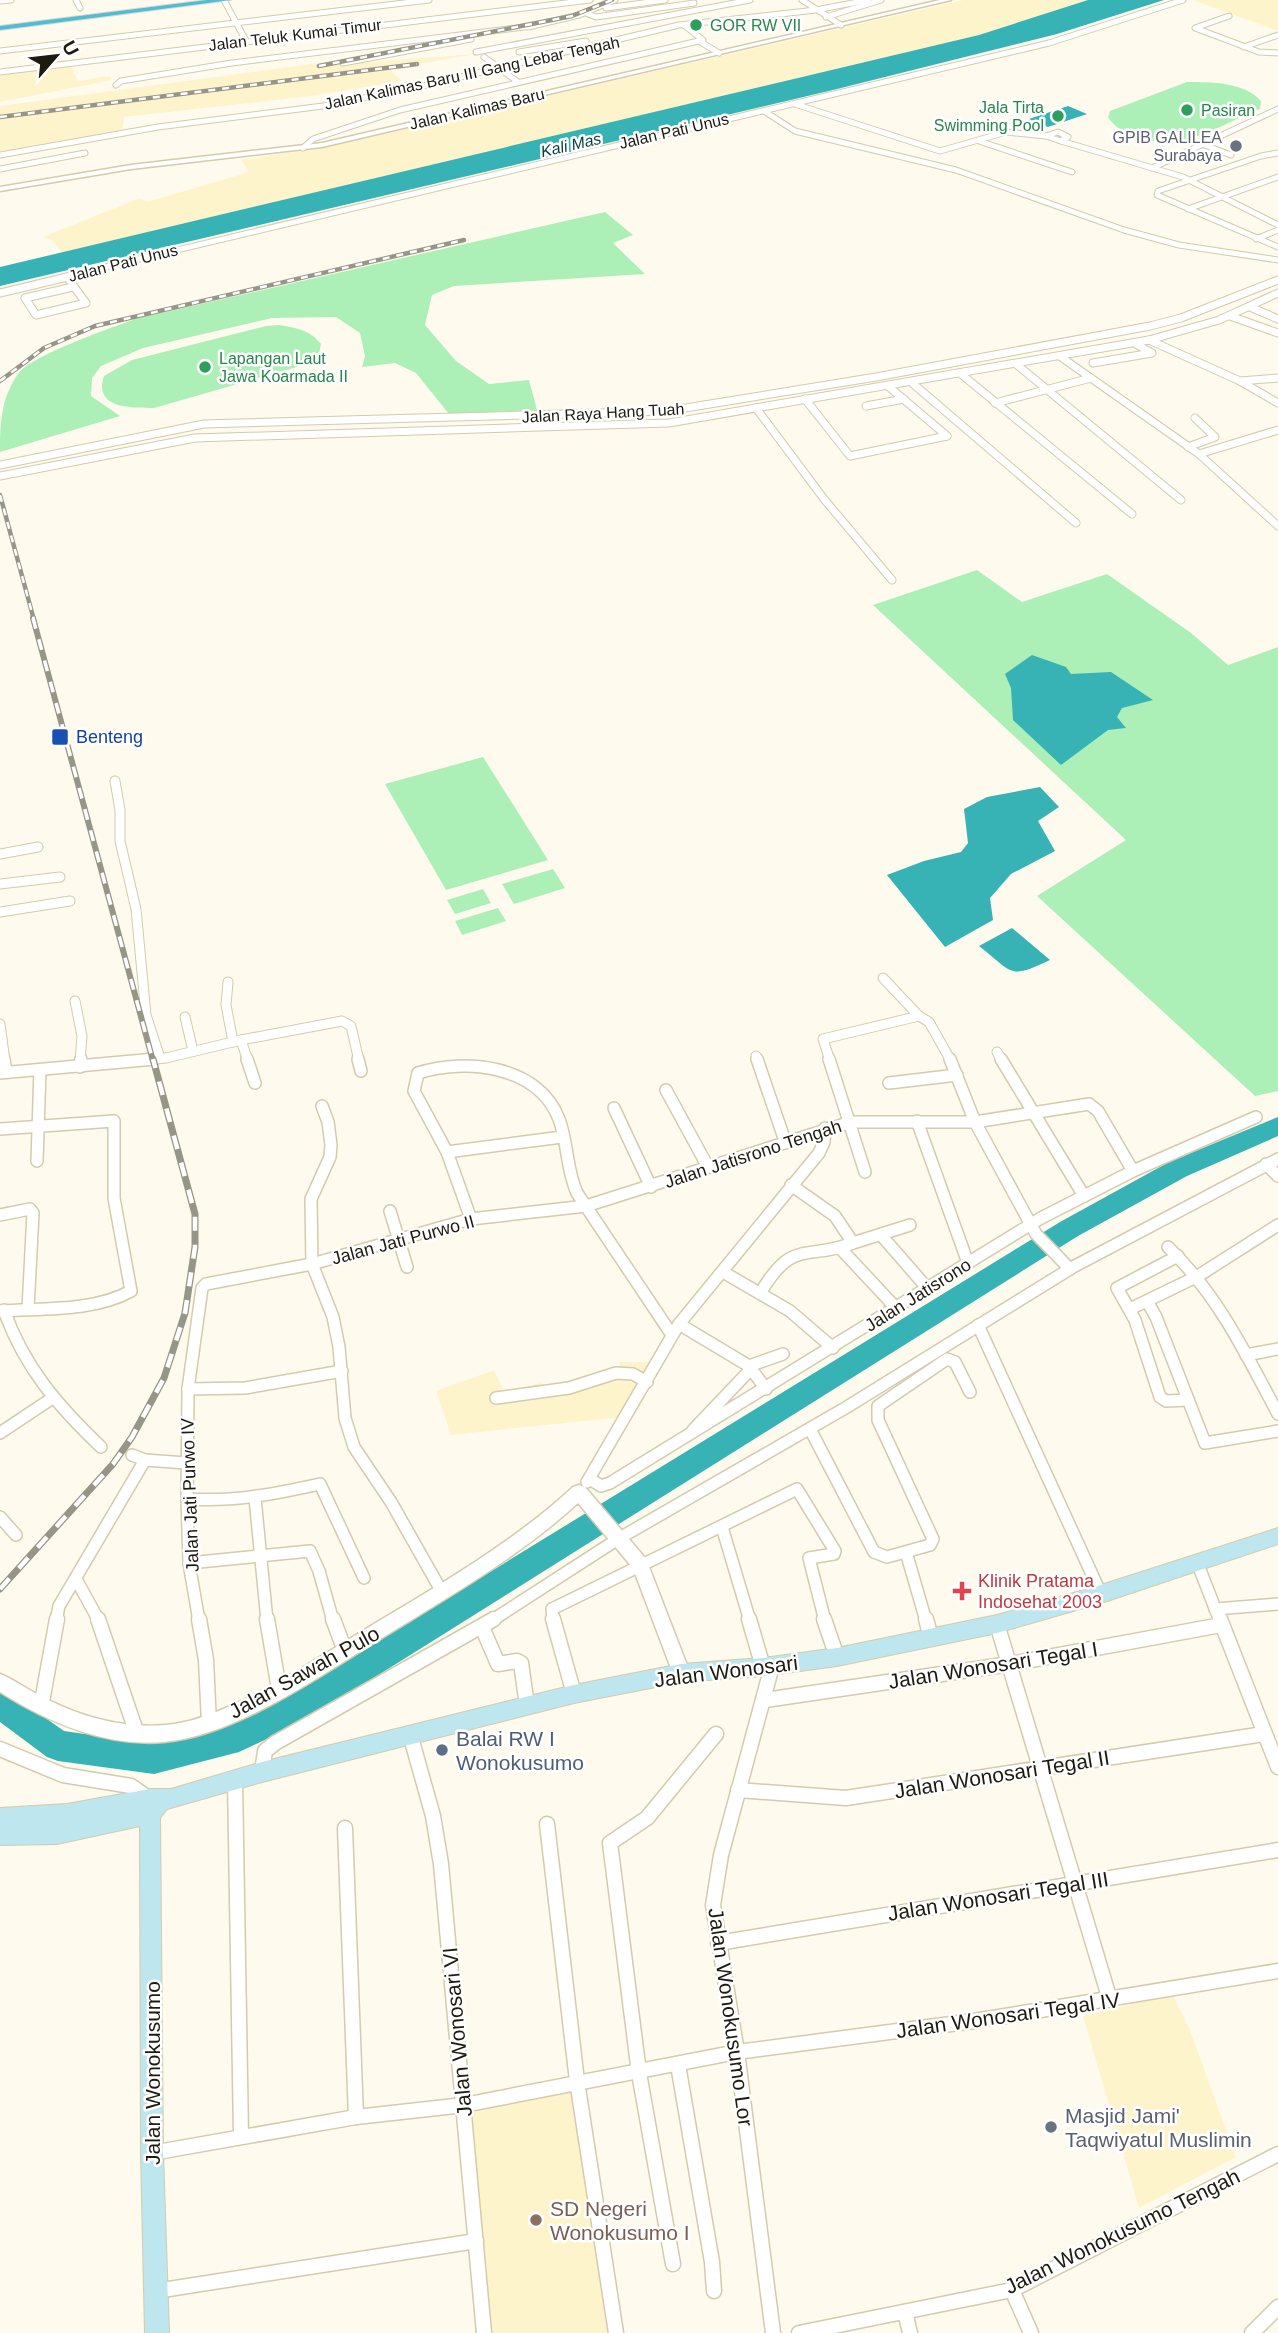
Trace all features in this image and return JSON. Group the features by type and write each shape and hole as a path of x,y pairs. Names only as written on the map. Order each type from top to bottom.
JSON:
{"highway":[{"path":"0,19 78,4 151,0"},
{"path":"0,28 226,0"}],"main road":[{"name":"Jalan Wonosari","path":"157,1803 262,1772 574,1694 681,1673 837,1657 997,1624 1101,1594 1278,1536"},
{"path":"0,1818 67,1815 157,1803"},
{"path":"0,1835 31,1837 78,1831 157,1803"},
{"name":"Jalan Wonokusumo","path":"157,1803 152,2153 157,2333"}],"street":[{"path":"0,1 11,0"},
{"path":"226,0 246,41"},
{"path":"0,51 429,0"},
{"name":"Jalan Teluk Kumai Timur","path":"0,72 590,0"},
{"path":"343,63 515,30 586,13 615,0"},
{"path":"596,9 665,0"},
{"path":"476,52 750,0"},
{"path":"802,0 841,25"},
{"path":"808,5 836,0"},
{"name":"Jalan Kalimas Baru III Gang Lebar Tengah","path":"0,155 228,117 323,106 409,89 681,25 816,10 868,0"},
{"path":"827,18 881,0"},
{"name":"Jalan Kalimas Baru","path":"0,189 131,167 303,148 948,0"},
{"name":"Jalan Pati Unus","path":"0,293 1049,43 1183,0"},
{"path":"586,13 596,17 694,3"},
{"path":"1229,16 1195,28 1259,52 1278,53"},
{"path":"515,30 619,25"},
{"path":"303,148 313,139 423,104 644,54 652,49 685,45 703,38 681,25 484,57 518,82"},
{"path":"116,85 121,81 224,64 532,26"},
{"path":"663,30 685,45"},
{"path":"1244,47 1278,35"},
{"path":"633,38 641,43"},
{"path":"621,40 644,54"},
{"path":"699,41 719,54"},
{"path":"601,44 621,59"},
{"path":"567,52 586,67"},
{"path":"545,57 564,71"},
{"path":"523,62 540,76"},
{"path":"474,73 493,88"},
{"path":"445,80 457,96"},
{"path":"436,82 457,96"},
{"path":"426,85 443,99"},
{"path":"409,89 423,104"},
{"path":"793,104 940,151 1006,132 1046,136 1058,132 1068,137 1061,141 1183,177 1188,182 1278,225"},
{"path":"1152,168 1278,109"},
{"path":"767,110 795,131 956,170 1135,233 1232,255 1278,260"},
{"path":"979,141 1072,172"},
{"path":"1202,144 1231,155"},
{"path":"0,169 85,153"},
{"path":"1278,153 1261,156 1158,191 1157,195 1278,247"},
{"path":"1188,209 1278,177"},
{"path":"1256,239 1278,230"},
{"path":"67,277 86,303 36,315 24,298 73,287"},
{"name":"Jalan Raya Hang Tuah","path":"0,465 161,431 235,423 513,418 667,411 876,377 1137,329 1181,318 1278,280"},
{"name":"Jalan Raya Hang Tuah","path":"0,476 166,442 230,436 509,430 669,423 1149,340 1230,316 1278,293"},
{"path":"1250,307 1277,319"},
{"path":"1230,316 1278,333"},
{"path":"1262,327 1277,319"},
{"path":"1149,340 1240,381 1278,402"},
{"path":"1093,363 1152,353 1134,343"},
{"path":"1089,351 1104,362"},
{"path":"1061,357 1199,454 1278,526"},
{"path":"1016,364 1181,500"},
{"path":"961,374 1132,514"},
{"path":"995,403 1091,378"},
{"path":"1240,381 1278,378"},
{"path":"911,382 1076,523"},
{"path":"805,399 850,456 947,436 888,386"},
{"path":"866,406 904,399"},
{"path":"756,408 824,499 892,580"},
{"path":"1188,447 1215,436 1195,418"},
{"path":"1199,454 1278,430"},
{"path":"161,431 166,442"},
{"path":"115,781 120,810 120,841 136,909 146,1015 163,1058"},
{"path":"0,854 38,847"},
{"path":"0,884 60,877"},
{"path":"0,912 70,901"},
{"path":"883,978 929,1022 957,1075 975,1122 1034,1230 1066,1265"},
{"path":"228,982 226,1005 237,1041 256,1083"},
{"path":"75,1001 82,1036 80,1067"},
{"path":"185,1017 193,1051"},
{"path":"865,1172 852,1122 823,1039 921,1017"},
{"path":"0,1024 3,1072 163,1058 237,1041 345,1022 351,1026 361,1071"},
{"path":"997,1052 1084,1196"},
{"path":"756,1056 785,1141"},
{"path":"471,1220 447,1152 414,1091 418,1073 439,1067 461,1066 507,1072 529,1083 547,1097 559,1117 576,1191 676,1329 750,1368 766,1390"},
{"path":"37,1161 40,1070"},
{"path":"889,1083 957,1075"},
{"path":"666,1090 708,1167"},
{"name":"Jalan Jatisrono Tengah","path":"586,1206 651,1187 825,1128 852,1122 975,1122 1089,1104 1098,1111 1133,1171"},
{"path":"322,1106 328,1122 331,1145 330,1157 311,1199 312,1264 333,1317 342,1371 345,1418 354,1447 391,1503 442,1592"},
{"path":"614,1108 651,1187"},
{"name":"Jalan Jatisrono","path":"586,1492 597,1485 605,1485 686,1438 968,1263 1034,1230 1084,1196 1133,1171 1256,1117"},
{"path":"0,1129 111,1120 116,1123 114,1198 131,1291 124,1296 99,1302 2,1311 23,1360 51,1399 101,1447"},
{"path":"916,1121 968,1263"},
{"path":"681,1673 640,1564 616,1536 586,1492 676,1329 791,1185 821,1152 826,1143 825,1128"},
{"path":"447,1152 562,1137"},
{"path":"262,1772 265,1751 275,1743 482,1627 616,1536 810,1429 978,1325 1066,1265 1272,1161 1278,1175"},
{"path":"791,1185 832,1212 847,1229 853,1243"},
{"name":"Jalan Jati Purwo II","path":"221,1280 312,1264 471,1220 586,1206"},
{"path":"0,1215 32,1211 28,1309"},
{"path":"390,1211 407,1268"},
{"path":"761,1292 777,1265 794,1252 840,1248 910,1225"},
{"path":"1130,1309 1198,1276 1278,1225"},
{"path":"881,1235 928,1289"},
{"path":"1168,1247 1198,1276 1232,1326 1278,1414"},
{"path":"840,1248 897,1308"},
{"path":"1178,1256 1117,1288 1130,1309 1160,1396 1166,1401 1188,1400"},
{"path":"723,1272 790,1311 833,1348"},
{"name":"Jalan Jati Purwo IV","path":"209,1724 206,1660 189,1563 186,1463 188,1389 202,1288 206,1284 221,1280"},
{"path":"1147,1301 1156,1317 1205,1443 1278,1431"},
{"path":"978,1325 1101,1594"},
{"path":"1246,1355 1278,1349"},
{"path":"686,1438 750,1368 783,1354"},
{"path":"810,1429 874,1552 887,1556 906,1552 930,1545 933,1539 878,1420 878,1406 947,1359 955,1362 970,1392"},
{"path":"188,1389 245,1388 342,1371"},
{"path":"496,1398 569,1388 616,1373 633,1374 647,1382"},
{"path":"0,1433 51,1399"},
{"path":"132,1455 145,1460 186,1463"},
{"path":"41,1707 59,1606 145,1460"},
{"path":"187,1499 222,1501 255,1498 320,1484 365,1578"},
{"path":"574,1694 552,1609 797,1489 835,1551 834,1554 809,1558 820,1607 837,1657"},
{"name":"Jalan Sawah Pulo","path":"0,1682 41,1707 96,1727 137,1734 180,1731 209,1724 279,1689 442,1592 536,1531 586,1492"},
{"path":"255,1498 266,1615 279,1689"},
{"path":"0,1517 16,1535"},
{"path":"722,1527 767,1666"},
{"path":"189,1563 310,1551 345,1651"},
{"path":"906,1552 931,1638"},
{"path":"1197,1562 1278,1767"},
{"path":"76,1579 102,1626 137,1734"},
{"path":"1215,1609 1278,1604"},
{"path":"997,1624 1077,1882 1110,2000"},
{"name":"Jalan Wonosari Tegal I","path":"765,1700 1010,1664 1221,1625"},
{"path":"482,1627 498,1664 517,1661 521,1663 527,1706"},
{"name":"Jalan Wonokusumo Lor","path":"767,1666 765,1700 721,1855 713,1905 737,2052 773,2333"},
{"name":"Jalan Wonosari VI","path":"410,1734 433,1816 441,1864 484,2333"},
{"path":"673,2264 639,2073 610,1843 647,1818 716,1734"},
{"name":"Jalan Wonosari Tegal II","path":"738,1790 846,1798 1265,1734"},
{"path":"0,1749 63,1775 131,1786 157,1803"},
{"path":"236,1780 241,2136"},
{"path":"547,1824 577,2081 616,2333"},
{"path":"345,1828 356,2117"},
{"name":"Jalan Wonosari Tegal III","path":"718,1943 1278,1850"},
{"name":"Jalan Wonosari Tegal IV","path":"152,2153 356,2117 464,2105 737,2052 974,2021 1278,1972"},
{"path":"678,2065 712,2262 714,2291"},
{"name":"Jalan Wonokusumo Tengah","path":"799,2333 1012,2290 1278,2154"},
{"path":"156,2291 476,2241"},
{"path":"1012,2290 1031,2333"},
{"path":"1252,2333 1278,2307"},
{"path":"905,2312 910,2333"}],"shaded area":[{"path":"607,0 615,0 597,9 526,28 365,60 477,54 389,69 402,81 311,96 124,117 122,131 0,153 0,106 378,55 573,14"},
{"path":"963,0 1088,0 979,35 62,253 52,240 43,237 140,198 147,202 249,172 241,160 326,147"},
{"path":"1193,0 1278,0 1278,31"},
{"path":"70,65 78,81 110,76 112,80 0,102 0,75"},
{"path":"620,1362 658,1362 622,1417 451,1435 436,1391 494,1370 508,1399 541,1382 549,1396 600,1378 610,1368 619,1367"},
{"path":"1172,1994 1190,2030 1236,2157 1139,2208 1083,2016"},
{"name":"SD Negeri Wonokusumo I","path":"573,2085 610,2333 488,2333 469,2107"}],"green space":[{"name":"Pasiran","path":"1187,82 1227,84 1246,90 1261,101 1260,109 1198,136 1168,142 1145,140 1123,132 1108,117 1110,111"},
{"path":"605,212 633,235 613,243 645,274 454,286 432,295 425,325 456,361 489,384 529,380 537,410 449,414 416,373 395,363 362,367 365,356 360,333 336,317 272,318 143,348 101,366 92,378 91,396 120,416 0,452 5,402 18,374 38,359 91,336 135,319"},
{"name":"Lapangan Laut Jawa Koarmada II","path":"279,325 308,333 317,339 321,344 319,354 311,363 154,408 125,407 109,401 104,395 104,376 132,360"},
{"path":"977,570 1022,602 1107,574 1191,633 1228,665 1278,647 1278,1091 1255,1096 1037,896 1126,840 873,605"},
{"path":"483,757 548,860 446,890 385,784"},
{"path":"553,869 565,888 514,904 502,884"},
{"path":"483,889 491,903 455,914 447,900"},
{"path":"498,908 506,921 462,935 455,921"}],"water":[{"name":"Kali Mas","path":"1088,0 1164,0 1057,34 833,90 0,286 0,267 979,35"},
{"name":"Jala Tirta Swimming Pool","path":"1068,106 1087,114 1048,127 1029,119"},
{"path":"1032,655 1066,667 1071,674 1111,672 1153,700 1122,708 1117,717 1126,728 1108,730 1061,765 1013,720 1011,688 1005,674"},
{"path":"1040,787 1059,807 1038,821 1055,851 1011,874 990,898 993,920 945,947 887,875 924,861 961,852 968,843 964,809 987,797"},
{"path":"1012,928 1050,960 1026,970 1012,971 979,946"}],"waterway":[{"path":"0,1704 58,1746 154,1759 239,1737 294,1710 1069,1229 1178,1169 1278,1126"}],"railway":[{"path":"319,66 572,16 612,0"},
{"path":"0,117 417,64"},
{"path":"0,381 44,348 95,326 464,240"},
{"path":"0,495 34,620"},
{"path":"33,618 153,1061"},
{"path":"0,1589 113,1464 132,1437 164,1378 185,1313 195,1247 195,1214 153,1059"}],"place":[{"name":"GOR RW VII","path":"696,25"},
{"name":"Pasiran","path":"1187,110"},
{"name":"Jala Tirta Swimming Pool","path":"1058,116"},
{"name":"GPIB GALILEA Surabaya","path":"1236,146"},
{"name":"Lapangan Laut Jawa Koarmada II","path":"205,367"},
{"name":"Benteng","path":"60,737"},
{"name":"Klinik Pratama Indosehat 2003","path":"962,1591"},
{"name":"Balai RW I Wonokusumo","path":"442,1750"},
{"name":"Masjid Jami' Taqwiyatul Muslimin","path":"1051,2127"},
{"name":"SD Negeri Wonokusumo I","path":"536,2220"}]}
